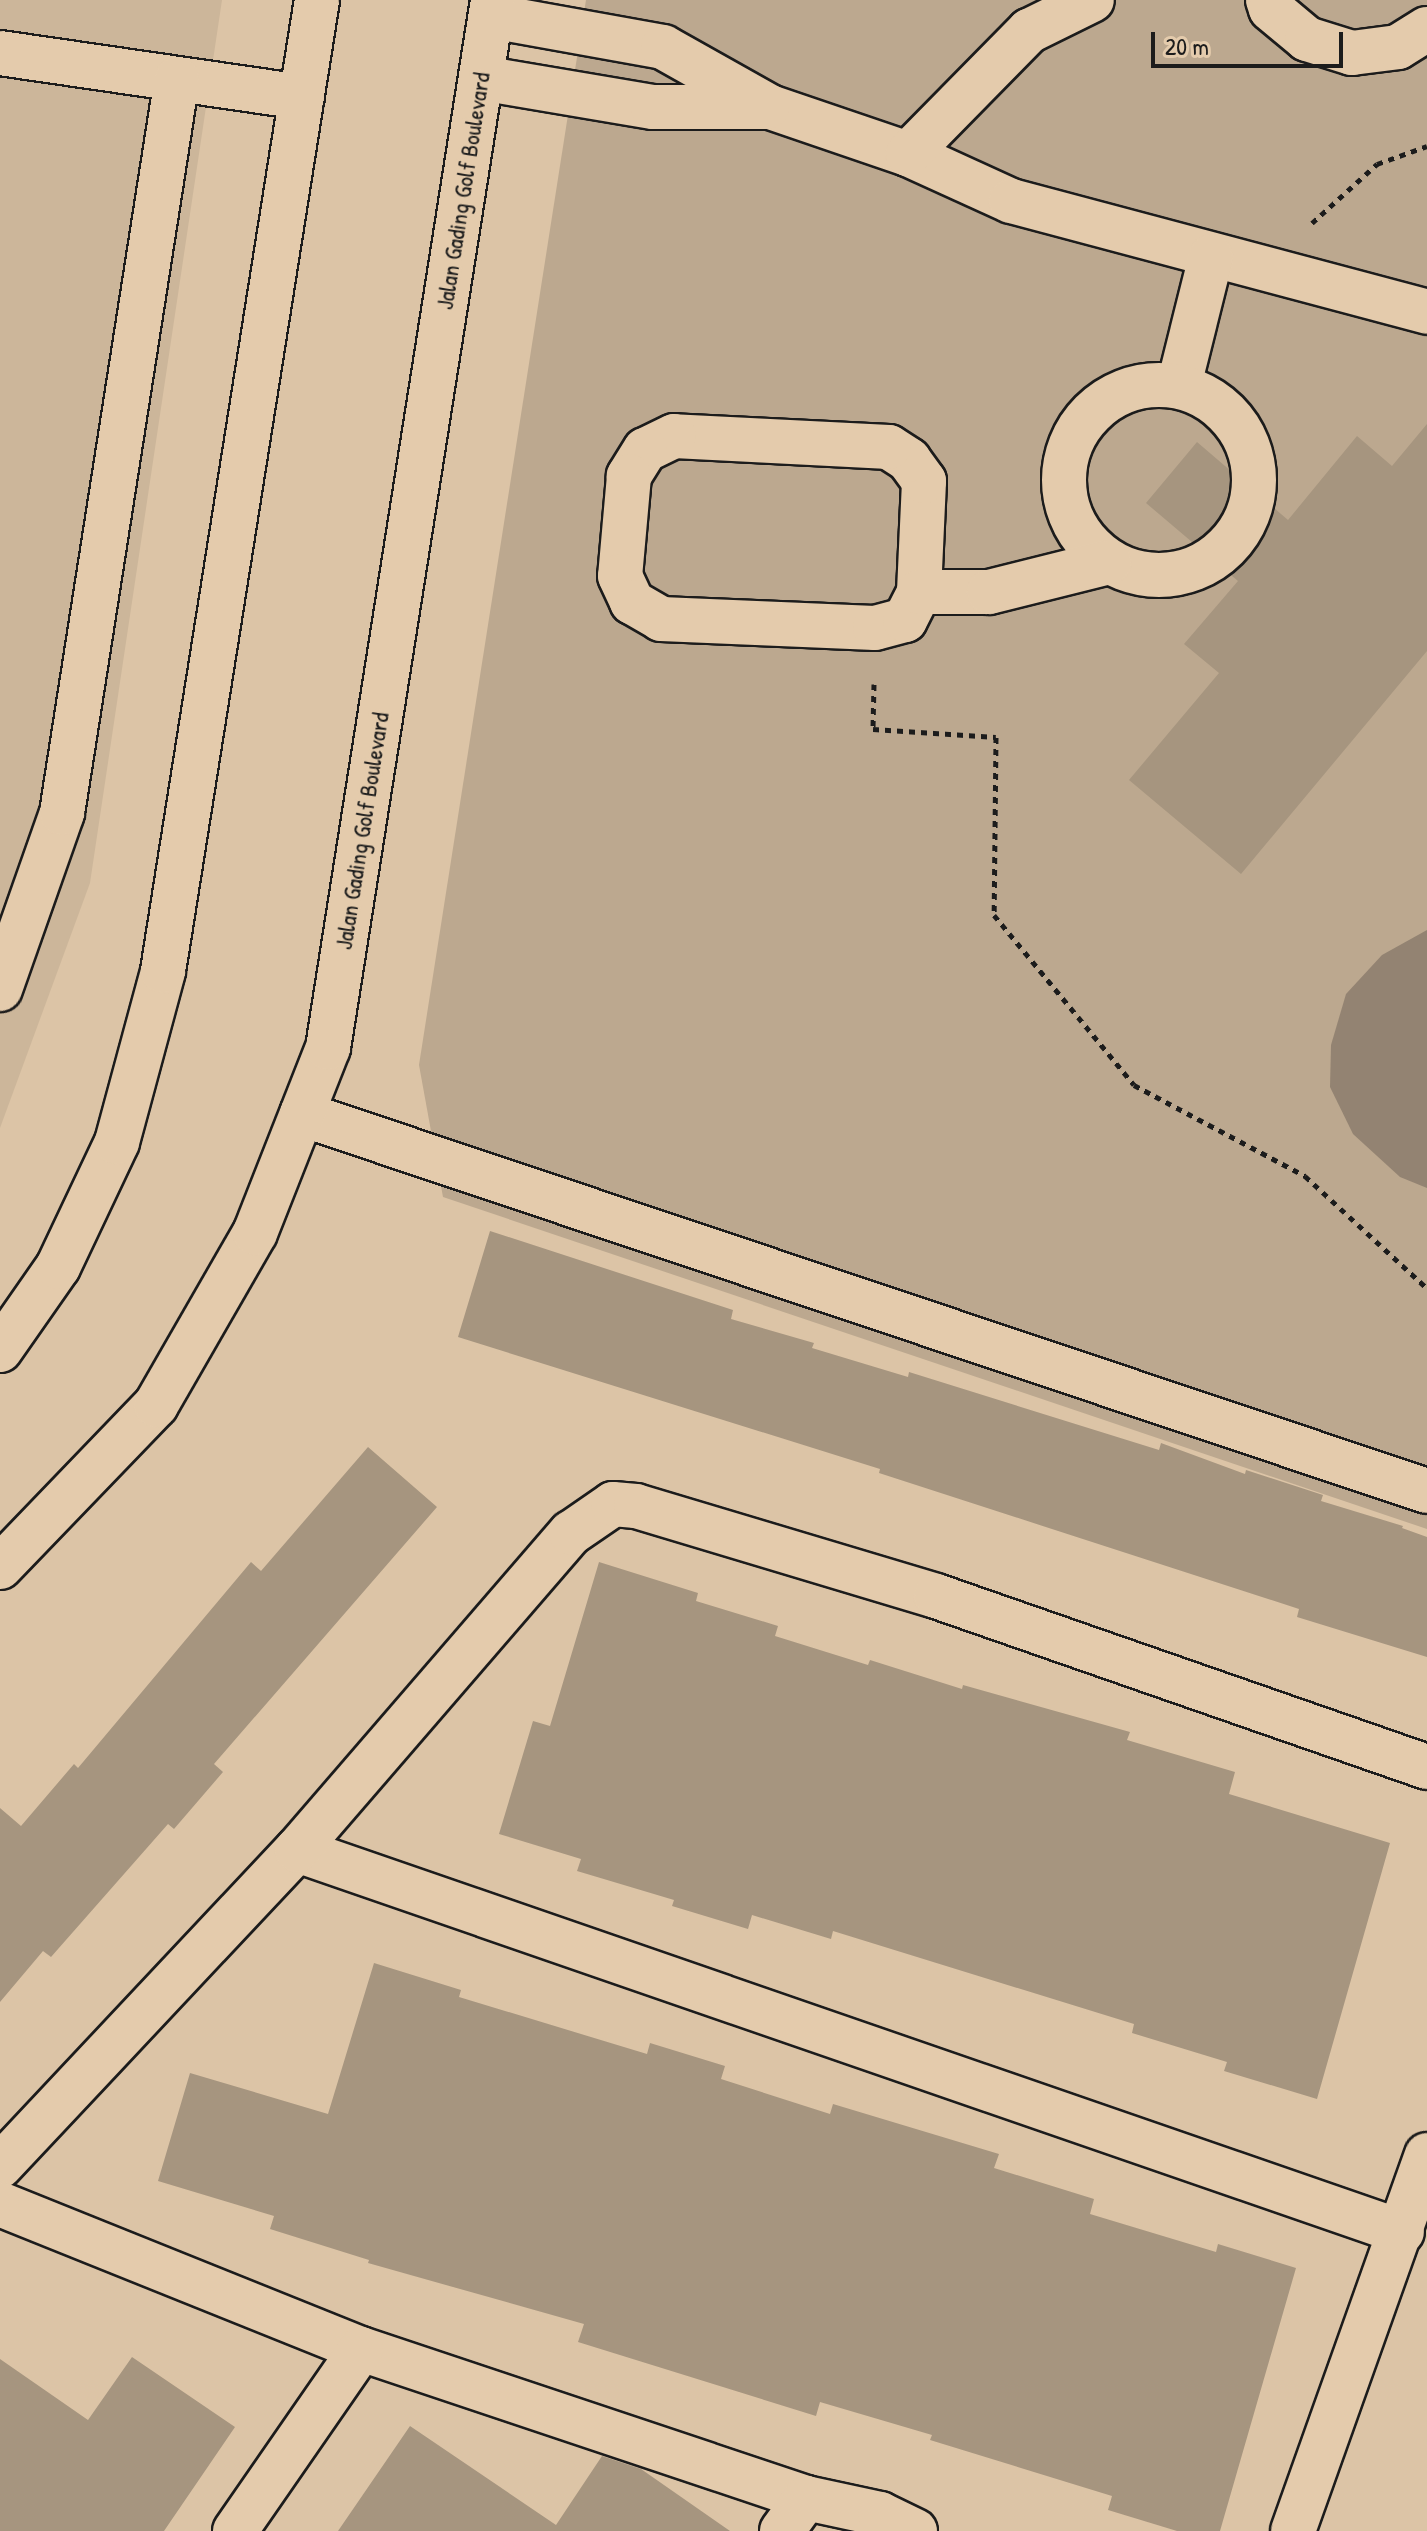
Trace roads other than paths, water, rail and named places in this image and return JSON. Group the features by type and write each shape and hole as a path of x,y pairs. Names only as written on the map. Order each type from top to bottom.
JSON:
{"street":[{"path":"908,154 1029,31 1092,0"},
{"path":"1268,0 1271,9 1307,39 1352,53 1398,47 1427,29"},
{"path":"0,1350 58,1267 117,1142 163,971 302,97 310,1"},
{"path":"492,8 663,47 770,107 908,154 1011,201 1255,269 1427,312"},
{"name":"Jalan Gading Golf Boulevard","path":"0,1567 156,1405 255,1233 328,1048 492,8"},
{"path":"0,53 302,97"},
{"path":"481,78 653,107 770,107"},
{"path":"0,989 62,813 177,79"},
{"path":"1179,385 1211,257"},
{"path":"1179,385 1212,400 1239,426 1253,461 1253,497 1239,532 1213,558 1180,573 1143,575 1109,562 1077,531 1063,488 1070,444 1095,408 1134,386 1179,385"},
{"path":"674,436 889,447 909,460 924,481 919,592 905,620 875,628 661,619 632,602 620,576 629,476 645,450 674,436"},
{"path":"919,592 989,592 1109,562"},
{"path":"302,1114 1427,1491"},
{"path":"0,2166 297,1850 571,1533 600,1511 625,1503 936,1596 1427,1767"},
{"path":"297,1850 1402,2232"},
{"path":"1293,2531 1427,2155"},
{"path":"0,2204 361,2349 794,2514 880,2514 915,2531"},
{"path":"235,2531 361,2349"}]}
